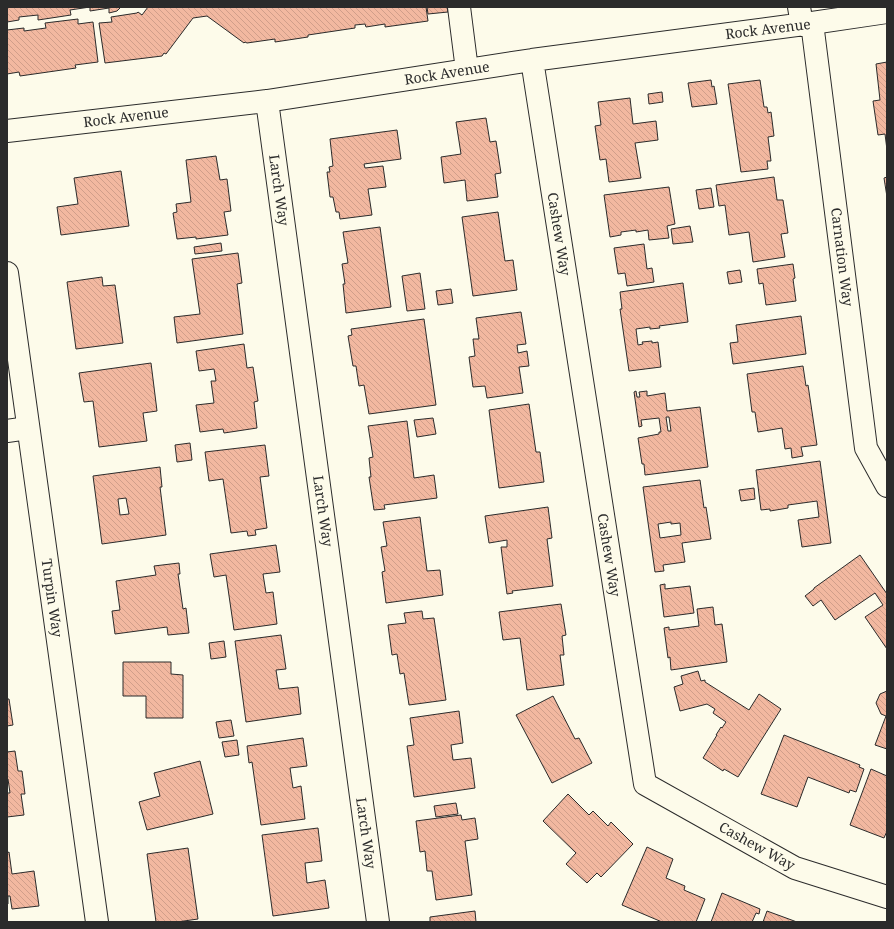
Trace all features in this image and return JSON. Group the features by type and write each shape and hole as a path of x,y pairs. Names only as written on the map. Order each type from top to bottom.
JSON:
{"street":[{"path":"460,7 467,70"},
{"name":"Rock Avenue","path":"7,131 267,101 804,18 887,12"},
{"name":"Carnation Way","path":"804,18 866,448 887,486"},
{"name":"Cashew Way","path":"532,60 645,784 795,868 887,897"},
{"name":"Larch Way","path":"267,101 378,922"},
{"name":"Turpin Way","path":"7,273 97,922"},
{"path":"7,431 28,428"}],"building":[{"path":"7,7 90,7 70,10 71,15 38,20 38,15 19,17 19,20 7,22"},
{"path":"90,7 121,7 117,11 109,13 109,8 90,11"},
{"path":"148,7 426,7 428,21 385,27 385,24 366,27 365,24 355,25 355,28 308,35 308,37 275,42 275,39 244,43 207,16 193,18 166,54 164,53 162,56 105,63 99,23 112,22 111,17 138,12 142,15"},
{"path":"427,7 447,7 448,12 428,14"},
{"path":"78,19 78,24 93,22 98,62 75,65 76,68 20,76 19,72 7,74 7,30 24,28 24,31 46,28 45,23"},
{"path":"887,62 887,150 885,134 878,135 873,101 880,100 876,64"},
{"path":"711,80 712,87 714,86 717,104 692,107 688,83"},
{"path":"760,80 764,107 767,107 768,113 771,112 774,136 768,137 771,161 767,161 768,169 741,172 728,84"},
{"path":"662,92 663,102 649,104 648,94"},
{"path":"630,98 633,124 656,121 658,140 635,143 641,178 609,182 606,159 600,160 595,126 601,125 598,102"},
{"path":"486,118 490,142 496,141 501,173 495,174 498,197 467,201 465,180 444,183 441,157 461,154 456,122"},
{"path":"397,130 401,159 364,164 365,168 383,166 386,187 368,189 372,215 340,219 339,212 336,212 333,197 330,197 327,172 330,172 329,167 333,166 330,139"},
{"path":"216,156 220,180 227,179 231,211 224,212 228,235 196,239 196,237 177,239 173,213 177,212 176,204 191,202 186,160"},
{"path":"121,171 129,226 61,235 57,207 78,204 74,178"},
{"path":"774,177 777,200 783,200 788,233 781,234 785,257 753,262 749,232 729,235 725,205 719,206 716,185"},
{"path":"887,177 887,197 884,178"},
{"path":"669,187 675,224 667,226 669,238 649,240 648,230 621,232 621,235 610,237 604,195"},
{"path":"711,188 714,207 699,209 696,190"},
{"path":"498,212 505,261 513,260 517,290 473,296 462,217"},
{"path":"690,226 693,242 673,244 671,229"},
{"path":"380,227 391,307 346,313 343,284 345,284 342,264 348,263 343,232"},
{"path":"221,243 222,251 195,254 194,247"},
{"path":"644,244 647,269 652,268 654,282 627,286 625,273 618,274 614,248"},
{"path":"238,253 242,283 237,284 243,334 177,343 174,317 200,314 192,259"},
{"path":"793,264 795,278 793,279 796,301 766,305 763,283 759,284 757,269"},
{"path":"740,270 742,282 729,284 727,272"},
{"path":"420,273 425,309 407,311 402,276"},
{"path":"102,277 103,286 115,285 123,343 76,349 67,282"},
{"path":"683,283 688,322 659,326 660,328 650,329 650,327 636,329 638,345 643,344 642,342 658,342 661,367 629,371 620,309 622,309 620,292"},
{"path":"451,289 453,303 438,305 436,291"},
{"path":"521,312 526,344 517,345 518,353 527,351 529,366 519,367 523,393 487,398 485,386 473,387 469,357 475,356 473,339 479,339 476,318"},
{"path":"801,316 806,354 733,364 730,343 738,342 736,325"},
{"path":"424,319 436,405 369,414 364,385 359,386 356,366 353,366 348,336 352,335 351,329"},
{"path":"244,344 247,368 253,367 258,401 254,402 257,428 224,433 223,429 200,432 196,405 214,403 211,381 216,381 214,369 199,371 196,351"},
{"path":"151,363 157,411 143,413 147,441 99,447 93,401 84,402 79,373"},
{"path":"803,366 806,386 808,385 817,445 801,447 803,456 792,458 791,448 785,449 782,428 758,432 755,412 752,412 747,374"},
{"path":"636,391 637,397 640,397 639,392 647,391 647,396 665,393 667,411 700,407 708,467 645,475 638,438 659,434 659,432 661,432 659,418 641,420 642,426 639,427 634,392","holes":["666,417 669,417 671,431 668,431"]},
{"path":"529,404 536,452 540,452 544,482 499,488 489,410"},
{"path":"433,418 436,434 417,437 414,420"},
{"path":"407,421 414,478 434,475 437,498 384,505 385,509 374,510 369,477 371,477 369,458 373,457 368,426"},
{"path":"190,443 192,460 177,462 175,445"},
{"path":"265,445 269,476 260,477 267,528 255,530 256,535 248,536 247,531 231,533 223,479 209,481 205,452"},
{"path":"820,461 831,543 802,547 798,520 819,517 817,501 788,505 788,508 770,511 770,509 761,510 756,470"},
{"path":"160,467 162,487 160,487 166,535 102,544 93,476","holes":["126,498 129,514 120,515 118,499"]},
{"path":"700,480 711,539 682,543 685,562 663,565 664,571 655,572 643,487","holes":["671,522 671,524 680,523 681,535 660,538 658,524"]},
{"path":"754,488 755,499 741,501 739,490"},
{"path":"548,507 552,538 547,539 553,586 512,591 513,593 507,594 501,547 507,547 507,540 489,543 485,516"},
{"path":"420,517 427,571 440,570 443,595 386,603 382,572 385,571 381,547 387,546 383,522"},
{"path":"276,545 280,572 263,574 266,593 273,592 277,624 234,630 226,575 214,577 210,554"},
{"path":"860,555 887,594 887,649 865,617 883,605 875,593 835,620 821,600 813,606 805,596"},
{"path":"179,563 180,574 178,574 183,609 186,608 189,633 168,635 167,627 115,634 112,611 120,610 116,581 156,575 154,566"},
{"path":"665,584 665,589 690,586 694,613 664,617 660,585"},
{"path":"561,604 566,635 562,636 564,655 560,655 564,685 527,690 520,638 503,640 499,612"},
{"path":"713,607 715,625 722,624 727,662 671,670 664,628 669,627 669,630 699,626 697,609"},
{"path":"422,611 423,619 434,618 446,700 409,705 404,673 400,674 397,654 392,655 388,625 406,623 404,613"},
{"path":"281,635 286,669 276,670 279,689 298,687 301,714 246,722 235,641"},
{"path":"224,641 226,657 211,659 209,643"},
{"path":"123,662 171,662 171,674 183,675 183,718 146,718 146,696 123,696"},
{"path":"698,671 701,681 705,680 705,682 749,710 759,694 781,709 738,777 724,769 723,771 703,758 721,727 722,728 726,722 713,713 715,709 707,704 680,711 674,687 683,684 681,676"},
{"path":"887,691 887,749 875,745 886,716 881,714 876,703 880,694"},
{"path":"553,696 575,739 579,738 592,763 552,783 516,715"},
{"path":"7,699 9,699 13,725 7,726"},
{"path":"459,711 463,743 451,745 453,760 471,758 475,788 414,797 407,746 414,745 410,718"},
{"path":"231,720 234,736 219,738 216,722"},
{"path":"784,735 860,765 859,767 864,769 856,792 850,790 849,793 808,777 797,807 761,794"},
{"path":"303,738 307,766 290,768 293,788 301,786 305,819 261,825 252,762 249,763 247,746"},
{"path":"237,740 239,755 225,757 222,742"},
{"path":"15,751 18,771 22,771 25,794 21,794 24,815 7,817 7,793 10,793 7,779 7,752"},
{"path":"200,761 213,814 147,830 139,802 160,796 154,773"},
{"path":"871,769 887,776 887,831 884,838 850,825"},
{"path":"568,794 589,815 593,811 608,826 611,822 633,844 601,877 597,873 587,883 566,864 576,853 543,821"},
{"path":"456,803 458,814 436,817 434,806"},
{"path":"461,815 462,820 475,818 478,839 465,841 472,895 436,900 432,871 427,871 425,851 420,852 416,821"},
{"path":"318,828 322,861 305,863 307,883 325,880 329,908 273,916 262,835"},
{"path":"647,847 673,859 666,878 685,886 684,890 705,899 696,922 662,922 622,905"},
{"path":"188,848 198,919 177,922 156,922 147,854"},
{"path":"9,852 12,874 34,871 39,906 12,909 10,896 8,896 7,905 7,853"},
{"path":"722,893 760,909 759,914 756,913 752,922 711,922"},
{"path":"475,911 476,922 430,922 430,917"},
{"path":"767,911 797,922 763,922"}]}
